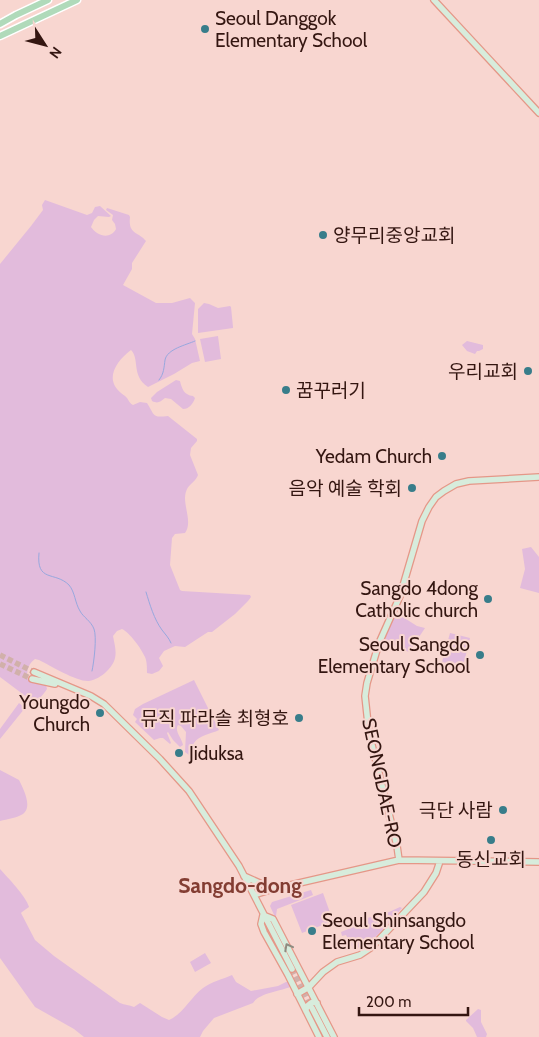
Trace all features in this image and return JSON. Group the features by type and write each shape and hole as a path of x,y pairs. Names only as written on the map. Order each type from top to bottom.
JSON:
{"main road":[{"path":"0,24 48,0"},
{"path":"0,36 77,0"},
{"path":"434,0 539,113"},
{"name":"SEONGDAE-RO","path":"399,860 369,733 366,696 367,684 379,643 400,596 422,521 436,497 456,484 469,481 539,477"},
{"path":"34,672 91,696 104,704 174,774 194,798 244,876 292,969"},
{"path":"32,679 67,686"},
{"path":"254,895 399,860 539,862"},
{"path":"297,994 309,987 323,972 337,962 360,955 372,947 424,892 436,873 440,861"},
{"path":"244,876 274,889"},
{"path":"263,915 272,919 334,1037"},
{"path":"263,915 261,924 264,932 297,994 327,1037"},
{"path":"288,976 295,977 300,970"},
{"path":"317,1003 309,1004 306,1009 309,1010 319,1037"}],"shaded area":[{"path":"45,200 87,215 92,213 95,207 100,206 111,216 98,216 91,227 103,236 110,235 116,229 112,220 113,215 106,210 107,208 129,215 132,230 146,241 132,263 132,269 123,285 156,303 172,303 190,298 195,303 192,334 200,361 192,363 148,387 139,378 134,354 131,350 120,361 113,373 114,385 131,404 147,403 154,415 168,416 197,439 191,448 190,455 198,475 188,487 185,498 188,521 187,529 185,533 175,534 172,538 170,565 180,590 250,595 251,597 235,614 212,632 208,632 185,647 175,646 164,651 159,658 163,666 159,671 152,674 147,673 146,660 141,649 132,637 122,629 113,636 116,651 113,663 110,668 94,680 84,681 78,679 35,659 28,668 27,678 31,682 46,685 47,689 41,697 32,701 0,677 0,264 43,210 42,205"},
{"path":"204,303 218,308 230,306 233,328 198,333 198,309"},
{"path":"218,336 221,359 205,362 200,339"},
{"path":"467,341 483,345 483,349 475,354 467,351 462,345"},
{"path":"176,380 180,381 185,393 195,398 190,406 183,409 171,399 165,398 159,402 152,401 151,398 157,392"},
{"path":"531,547 539,557 539,593 520,588 525,569 522,549"},
{"path":"395,614 417,626 425,628 409,652 385,642 386,633"},
{"path":"450,633 470,638 463,667 442,662"},
{"path":"194,680 219,730 196,740 189,755 185,752 186,732 181,726 178,725 177,727 183,745 180,747 168,732 170,744 163,738 154,740 135,722 137,719 133,715 135,709 143,704"},
{"path":"19,703 25,708 0,739 0,729"},
{"path":"0,770 19,780 25,792 27,807 23,814 0,821"},
{"path":"0,869 16,887 29,907 21,913 35,940 54,956 120,1003 134,1007 140,1003 169,1020 179,1014 203,988 232,975 236,982 251,991 278,986 286,982 288,982 290,987 260,997 253,1003 214,1018 200,1037 84,1037 74,1029 35,1007 0,958"},
{"path":"311,890 313,895 277,909 275,917 270,906 272,902"},
{"path":"323,893 333,921 302,933 291,905"},
{"path":"400,907 402,908 388,924 366,945 353,949 346,935 342,936 341,932 361,924 360,920"},
{"path":"205,953 211,963 195,972 190,962"},
{"path":"478,1009 481,1010 481,1022 487,1034 486,1037 477,1037 473,1028 466,1021"}],"waterway":[{"path":"159,380 163,373 166,356 177,348 195,341"},
{"path":"39,553 40,569 43,573 58,578 69,585 80,611 94,629 95,643 92,671"},
{"path":"146,592 157,621 171,643"}],"tunnel":[{"path":"0,655 34,672"},
{"path":"0,664 32,679"},
{"path":"292,969 311,1007"}],"place":[{"name":"Seoul Danggok Elementary School","path":"205,29"},
{"name":"양무리중앙교회","path":"323,235"},
{"name":"우리교회","path":"528,371"},
{"name":"꿈꾸러기","path":"286,390"},
{"name":"Yedam Church","path":"442,456"},
{"name":"음악 예술 학회","path":"412,488"},
{"name":"Sangdo 4dong Catholic church","path":"488,599"},
{"name":"Seoul Sangdo Elementary School","path":"480,655"},
{"name":"Youngdo Church","path":"100,713"},
{"name":"뮤직 파라솔 최형호","path":"299,718"},
{"name":"Jiduksa","path":"179,753"},
{"name":"극단 사람","path":"503,810"},
{"name":"동신교회","path":"491,840"},
{"name":"Seoul Shinsangdo Elementary School","path":"312,931"}],"district":[{"name":"Sangdo-dong","path":"240,885"}]}
